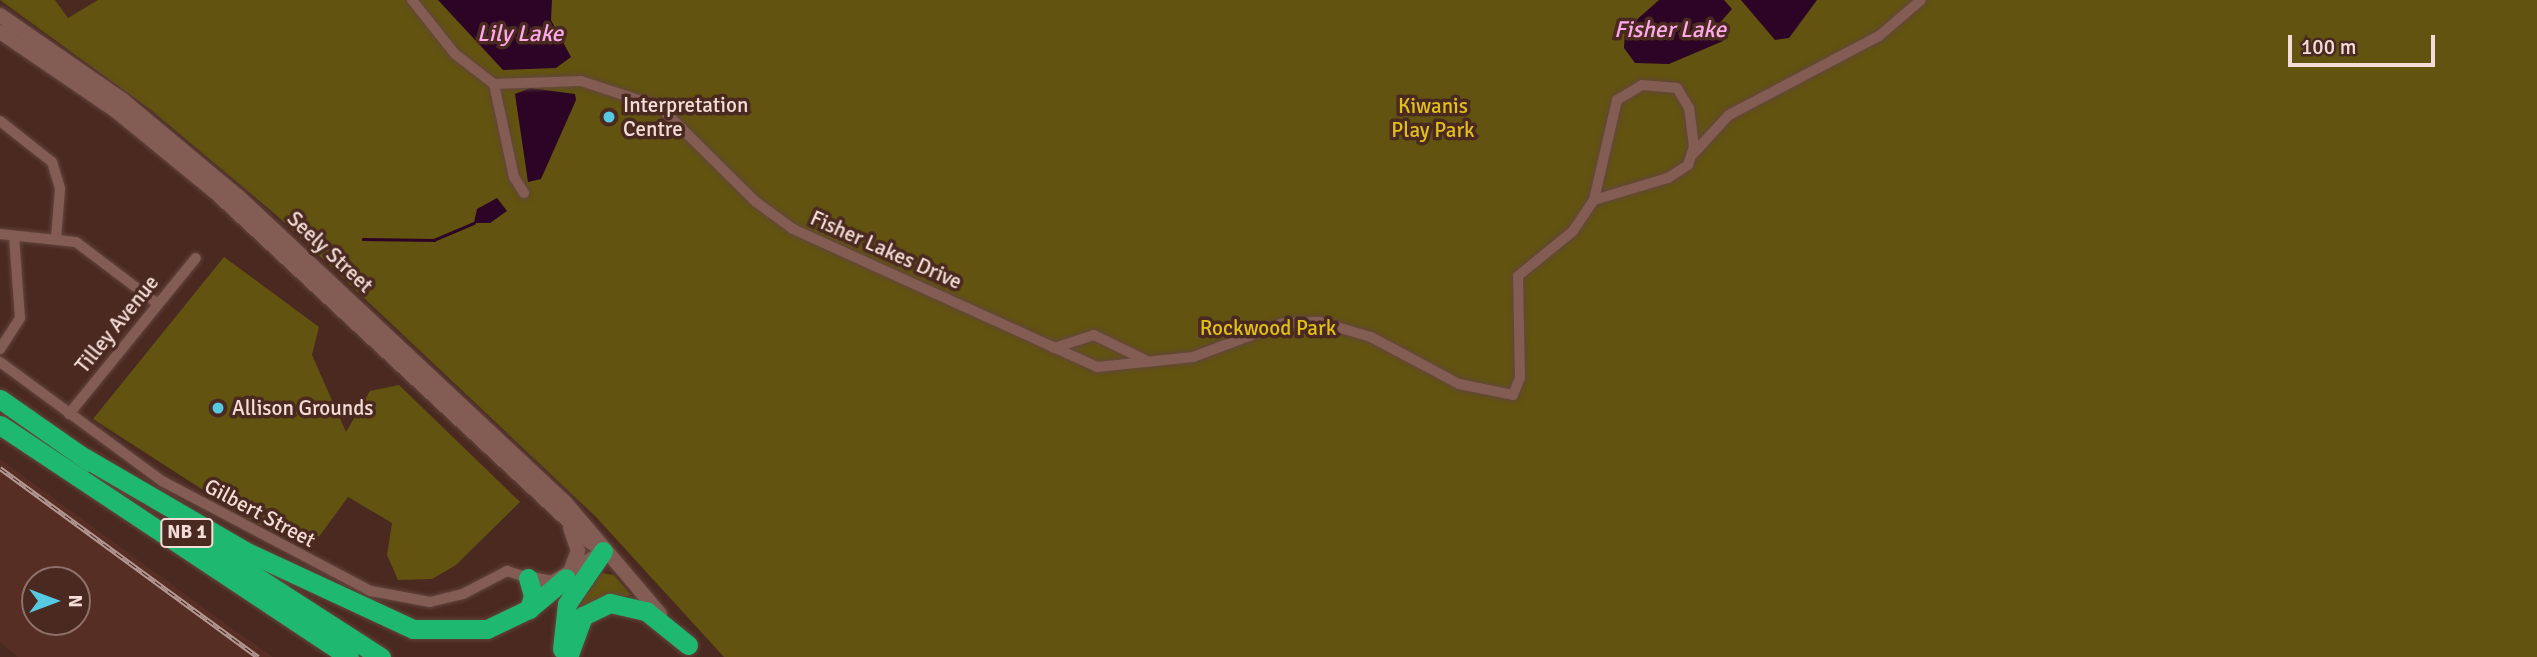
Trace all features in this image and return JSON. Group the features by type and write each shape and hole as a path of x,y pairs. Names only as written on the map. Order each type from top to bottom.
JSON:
{"highway":[{"name":"NB 1","path":"0,399 239,568 382,657"},
{"name":"NB 1","path":"0,426 349,657"},
{"path":"80,455 245,551 402,625 462,634 529,609 566,578"},
{"path":"566,657 567,604 603,551"},
{"path":"528,578 534,596 529,609"},
{"path":"566,657 583,616 610,603 646,611 693,651"}],"main road":[{"name":"Seely Street","path":"0,15 132,107 239,197 566,503 603,551 693,651"},
{"name":"Seely Street","path":"0,32 116,111 215,192 569,526 603,551"},
{"path":"566,578 578,551 569,526"},
{"path":"528,578 552,583 566,578 603,551"}],"street":[{"path":"412,0 455,54 494,84 514,177 524,193"},
{"path":"1594,200 1668,178 1729,115 1879,36 1921,0"},
{"name":"Fisher Lakes Drive","path":"494,84 581,81 660,107 757,202 793,229 1054,348 1067,358 1107,368 1205,355 1284,323 1320,322 1371,337 1459,384 1513,395 1520,378 1518,276 1573,231 1594,200 1609,115 1629,90 1659,84 1680,91 1694,153"},
{"path":"0,121 52,162 60,189 56,239"},
{"path":"0,234 79,244 158,304"},
{"path":"0,349 21,311 14,237"},
{"name":"Tilley Avenue","path":"69,414 195,258"},
{"path":"1054,348 1094,335 1149,362"},
{"name":"Gilbert Street","path":"0,362 69,414 211,511 388,598 449,598 507,570 528,578"}],"shaded area":[{"path":"0,459 273,657 18,657 0,642"}],"green space":[{"name":"Rockwood Park","path":"0,0 55,0 68,18 98,0 2537,0 2537,657 724,657 596,517 275,214 151,110"},
{"name":"Allison Grounds","path":"224,257 319,327 312,355 346,432 370,391 399,385 520,502 456,565 432,579 398,580 387,555 392,523 348,497 310,549 245,517 93,419"},
{"path":"601,573 614,575 631,595 575,611"}],"water":[{"name":"Lily Lake","path":"438,0 552,0 551,20 571,57 556,68 503,70"},
{"name":"Fisher Lake","path":"1659,0 1724,0 1732,9 1718,25 1723,41 1669,64 1635,63 1624,48 1625,30"},
{"name":"Fisher Lake","path":"1741,0 1817,0 1789,38 1775,40"},
{"path":"530,88 575,94 576,100 541,179 528,182 515,94"},
{"path":"497,198 507,211 490,223 474,223 477,209"}],"waterway":[{"path":"363,239 434,240 474,223"}],"railway":[{"path":"0,468 258,657"}],"place":[{"name":"Interpretation Centre","path":"609,117"},
{"name":"Allison Grounds","path":"218,408"}],"park label":[{"name":"Kiwanis Play Park","path":"1433,118"}]}
